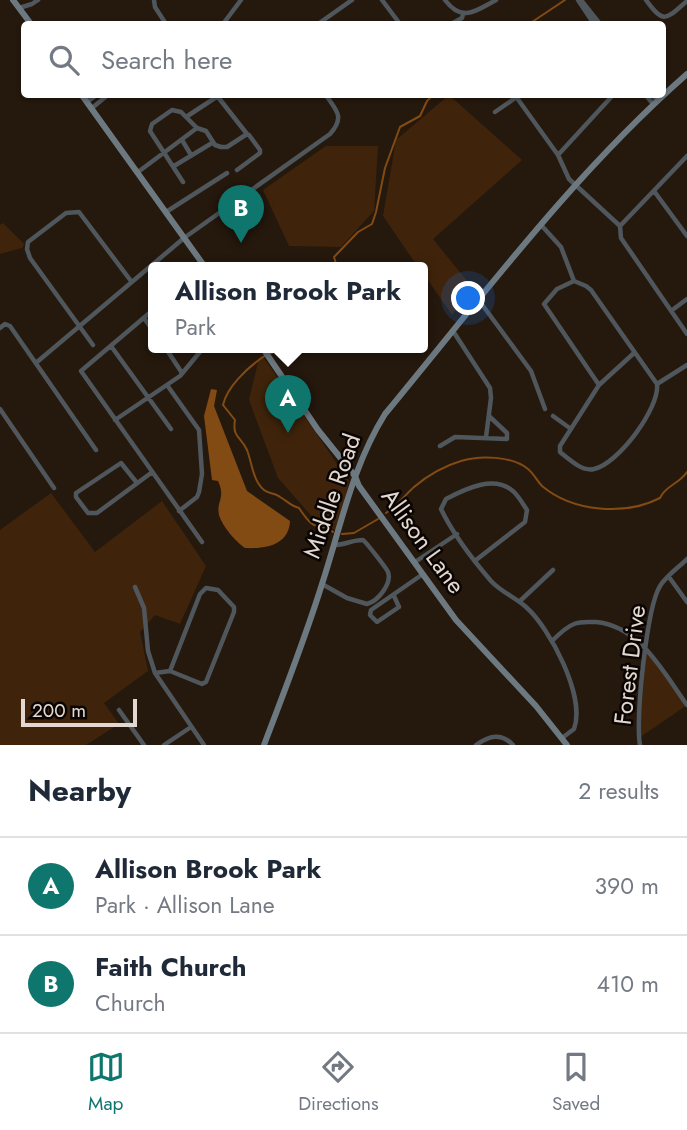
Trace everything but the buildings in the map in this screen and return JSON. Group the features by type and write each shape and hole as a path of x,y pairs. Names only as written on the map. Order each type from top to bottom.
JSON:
{"main road":[{"path":"13,0 28,21"},
{"name":"Middle Road","path":"666,91 687,74"},
{"path":"84,98 201,262"},
{"name":"Middle Road","path":"264,745 323,584 355,477 365,451 385,414 478,299 654,100"},
{"name":"Allison Lane","path":"267,353 323,437 355,477 472,640 506,672 567,745"},
{"path":"341,458 354,462 365,451"},
{"path":"346,502 354,494 360,494 370,501"}],"street":[{"path":"19,8 38,0"},
{"path":"154,0 155,7 164,21"},
{"path":"225,21 242,0"},
{"path":"322,21 352,0"},
{"path":"382,0 398,21"},
{"path":"445,0 456,12 463,14 496,0"},
{"path":"580,0 592,21"},
{"path":"580,0 598,21"},
{"path":"646,0 655,13 663,18 669,17 687,1"},
{"path":"25,17 32,4"},
{"path":"456,21 463,14"},
{"path":"89,106 95,98"},
{"path":"89,106 102,98"},
{"path":"186,117 217,98"},
{"path":"221,98 260,152 237,170"},
{"path":"154,262 330,134 338,124 339,117 328,98"},
{"path":"495,112 516,98"},
{"path":"520,98 558,155 565,173 620,226 621,238 687,334"},
{"path":"558,155 610,98"},
{"path":"183,182 150,128 172,110 181,111 197,128 205,131 212,142 221,147 227,147 247,134"},
{"path":"138,172 197,128"},
{"path":"182,141 191,155"},
{"path":"174,166 212,142"},
{"path":"620,226 687,156"},
{"path":"166,212 227,173"},
{"path":"654,191 687,236"},
{"path":"93,345 30,258 27,245 32,238 66,213 79,212 131,281"},
{"path":"542,226 558,241 574,281 591,290 657,384 654,406 620,451 594,469 583,468 560,452 560,446 599,385 634,353"},
{"path":"37,362 148,267"},
{"path":"574,281 558,289 544,304 599,385"},
{"path":"478,299 531,372 545,410"},
{"path":"671,311 687,299"},
{"path":"148,314 81,371 202,542"},
{"path":"144,317 148,323"},
{"path":"0,328 5,324 10,326 96,450"},
{"path":"452,331 490,388 486,437"},
{"path":"111,346 171,429"},
{"path":"169,353 182,373"},
{"path":"116,420 182,373 199,353"},
{"path":"657,384 687,365"},
{"path":"167,385 199,430 202,474 199,492 197,497 179,511"},
{"path":"0,410 54,488"},
{"path":"553,416 571,429"},
{"path":"440,446 455,437 506,439 508,435 489,417"},
{"path":"137,483 121,463 76,493 76,496 88,513 92,514 101,511 152,472"},
{"path":"475,560 519,528 527,517 527,510 512,490 490,483 443,502 442,512 475,560 497,587 520,601 552,640 568,673 577,710 574,729 562,738"},
{"path":"415,562 457,534"},
{"path":"323,584 347,598 367,604 378,598 388,579 387,570 363,540 333,545"},
{"name":"Forest Drive","path":"640,745 642,673 651,616 660,586 687,559"},
{"path":"520,601 553,570"},
{"path":"394,596 399,607 375,621 370,611 423,574"},
{"path":"669,577 687,603"},
{"path":"135,587 144,608 148,652 155,673 204,745"},
{"path":"155,673 170,671 202,684 206,682 234,612 234,607 215,589 206,587 200,594 170,671"},
{"path":"552,640 573,624 607,623 632,636 646,649 687,705"},
{"path":"119,710 144,745"},
{"path":"164,745 191,727"},
{"path":"476,745 485,739 500,736 513,745"}],"shaded area":[{"path":"445,98 452,98 522,160 433,239 472,287 452,315 428,280 428,262 415,262 383,216 396,140"},
{"path":"326,146 378,146 374,211 341,247 289,246 263,190"},
{"path":"3,223 24,244 22,248 0,254 0,225"},
{"path":"262,355 349,481 337,531 314,519 278,478 249,400"},
{"path":"211,389 217,390 214,406 247,491 290,521 286,535 275,544 261,548 245,548 230,533 219,515 221,492 218,481 212,480 204,416"},
{"path":"51,493 95,552 162,501 206,566 180,624 155,615 140,632 148,671 104,703 119,724 86,745 0,745 0,530"},
{"path":"646,649 687,705 639,738"}],"waterway":[{"path":"534,21 565,0"},
{"path":"336,262 334,257 358,232 372,224 385,168 400,127 420,116 430,98"},
{"path":"271,353 244,372 229,391 223,405 235,420 236,434 245,445 260,486 299,508 313,525 326,527 333,532"},
{"path":"386,513 430,475 469,459 496,458 513,461 528,469 542,486 555,495 584,506 615,509 646,504 660,498 687,472"},
{"path":"342,534 354,533 378,519"}],"place":[{"name":"Faith Church","path":"241,243"},
{"name":"Allison Brook Park","path":"288,433"}]}
